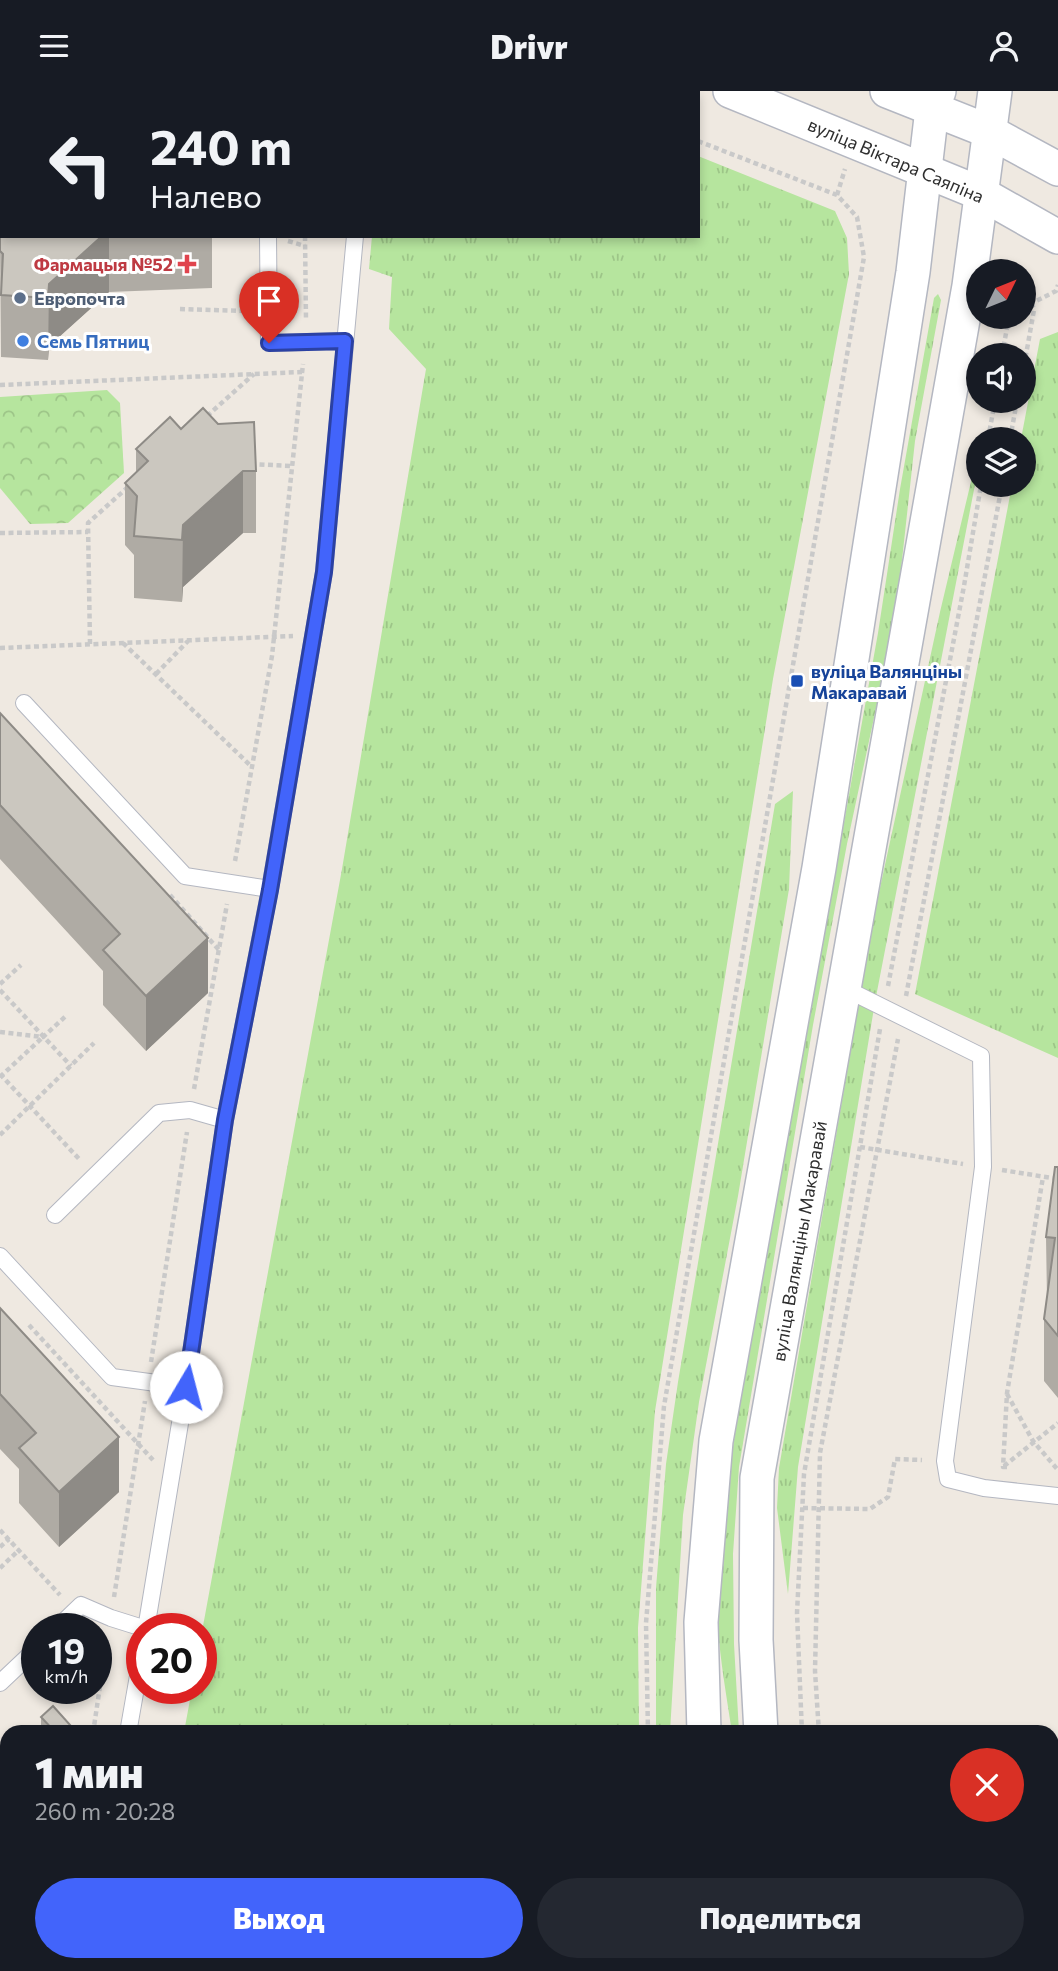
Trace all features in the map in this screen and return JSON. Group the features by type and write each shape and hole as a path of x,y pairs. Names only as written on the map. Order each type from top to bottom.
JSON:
{"street":[{"name":"вуліца Віктара Саяпіна","path":"730,91 982,194 1058,237"},
{"path":"887,91 935,100 1058,169"},
{"name":"вуліца Валянціны Макаравай","path":"761,1725 756,1640 757,1478 970,286 995,91"},
{"path":"704,1725 701,1622 716,1441 819,869 913,272 935,100"}],"lane":[{"path":"268,238 269,343 345,341"},
{"path":"149,1613 186,1387 225,1120 270,890 324,572 355,238"},
{"path":"24,703 185,876 270,890"},
{"path":"844,988 981,1056 983,1167 945,1461 948,1479 984,1488 1058,1496"},
{"path":"55,1215 159,1114 190,1110 225,1120"},
{"path":"0,1256 112,1377 186,1387"},
{"path":"75,1611 81,1605 99,1613"},
{"path":"0,1683 21,1663"},
{"path":"129,1725 133,1704"}],"path":[{"path":"648,1725 646,1623 664,1406 863,257 857,217 837,195 700,142"},
{"path":"112,1613 190,1110 274,637 306,344 305,238"},
{"path":"1036,301 1057,289"},
{"path":"180,309 268,311"},
{"path":"0,385 302,372"},
{"path":"206,417 254,374"},
{"path":"238,464 292,466"},
{"path":"90,644 88,523 138,478"},
{"path":"802,1725 797,1613 804,1474 884,1008 979,497"},
{"path":"817,1725 814,1671 820,1453 1000,497"},
{"path":"0,533 88,532"},
{"path":"0,647 274,637"},
{"path":"156,674 188,640"},
{"path":"122,643 252,767"},
{"path":"0,984 21,965"},
{"path":"0,990 71,1066"},
{"path":"67,1014 0,1076 95,1176"},
{"path":"0,1032 43,1037"},
{"path":"0,1135 94,1043"},
{"path":"1003,1467 1007,1393 1043,1177"},
{"path":"27,1323 170,1479"},
{"path":"1007,1393 1034,1441 1058,1470"},
{"path":"1003,1467 1058,1423"},
{"path":"803,1508 870,1510 888,1497 895,1459"},
{"path":"1003,1467 1017,1469"},
{"path":"0,1530 75,1611"},
{"path":"0,1547 9,1539"},
{"path":"0,1568 19,1550"},
{"path":"94,1725 98,1704"}],"green space":[{"path":"700,157 835,211 847,238 849,274 773,679 655,1411 638,1628 639,1725 185,1725 189,1704 217,1704 217,1613 205,1613 342,869 426,369 389,329 392,277 369,269 372,238 700,238"},
{"path":"938,294 941,300 915,441 896,615 847,844 813,1025 739,1467 733,1554 739,1725 731,1725 718,1626 718,1572 727,1489 739,1408 878,633 934,298"},
{"path":"1058,332 1058,1058 915,994 1010,497 1036,497 1036,427 1023,427 1026,413 1036,413 1036,360 1040,339"},
{"path":"107,390 120,403 124,473 68,523 30,524 0,488 0,397"},
{"path":"967,497 973,497 875,1002 798,1467 788,1594 777,1508 779,1468 873,920"},
{"path":"793,791 789,889 738,1196 699,1402 683,1515 670,1725 656,1725 656,1588 666,1464 775,804"}],"building":[{"path":"0,238 100,238 49,284 48,298 1,295 3,254 0,251"},
{"path":"203,408 218,424 254,422 256,471 243,471 183,525 182,540 134,536 137,496 125,483 148,461 136,449 170,417 181,429"},
{"path":"0,713 208,938 146,996 103,950 120,934 0,805"},
{"path":"1055,1167 1058,1167 1058,1336 1044,1319 1055,1238 1046,1237"},
{"path":"0,1308 119,1437 59,1492 19,1448 36,1433 0,1394"},
{"path":"53,1706 70,1725 48,1725 41,1717"}],"place":[{"name":"Фармацыя №52","path":"187,264"},
{"name":"Европочта","path":"20,298"},
{"name":"Семь Пятниц","path":"23,341"},
{"name":"вуліца Валянціны Макаравай","path":"797,681"}],"route":[{"path":"186,1387 225,1120 270,890 324,572 345,341 269,343"}]}
